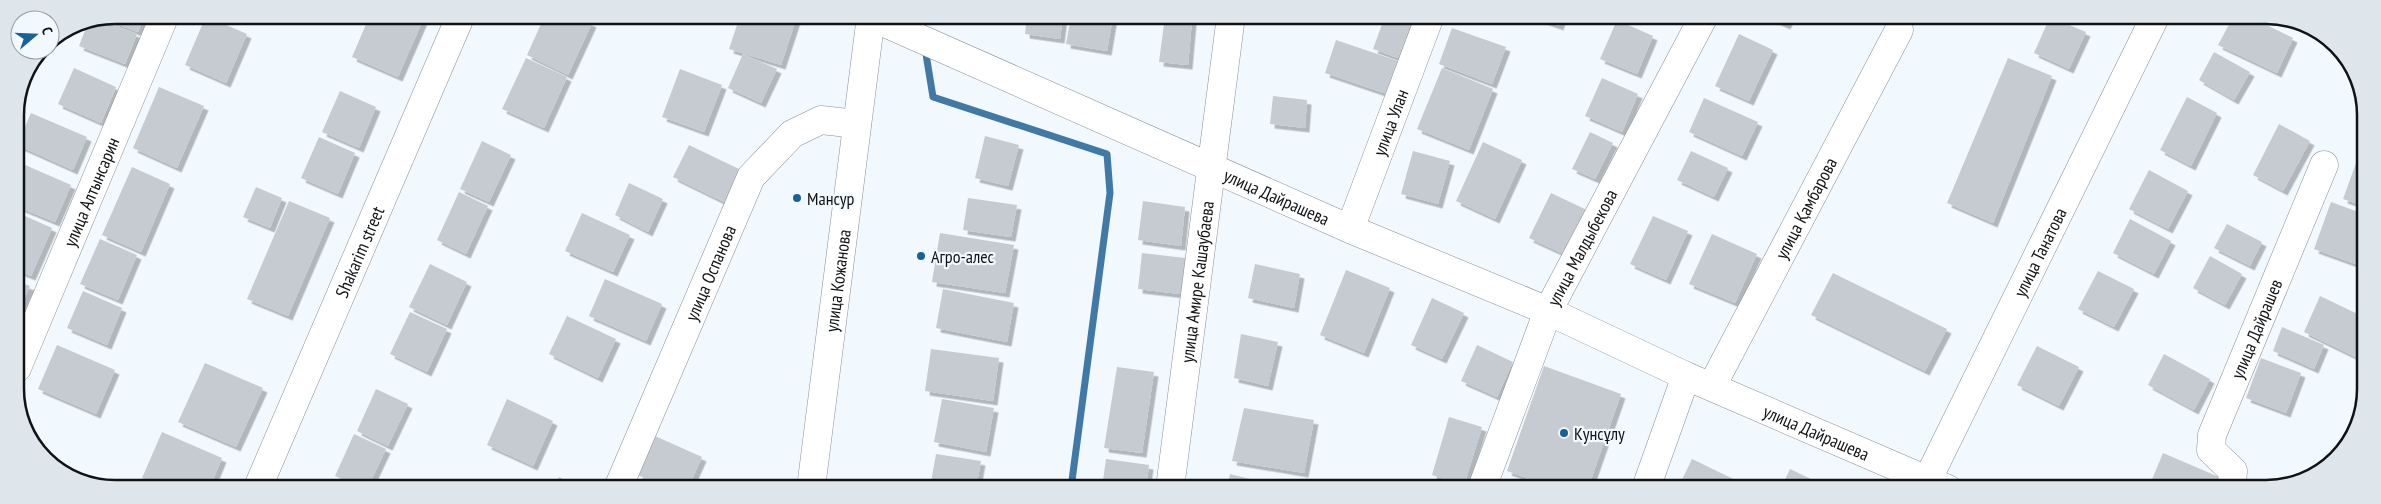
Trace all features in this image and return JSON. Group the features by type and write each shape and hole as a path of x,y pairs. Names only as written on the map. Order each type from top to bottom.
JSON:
{"street":[{"name":"улица Алтынсарин","path":"24,351 161,24"},
{"name":"Shakarim street","path":"261,480 457,24"},
{"name":"улица Кожанова","path":"812,480 869,24"},
{"name":"улица Дайрашева","path":"888,24 1213,166 1350,229 1548,311 1686,376 1921,480"},
{"name":"улица Амире Кашаубаева","path":"1171,480 1230,24"},
{"name":"улица Улан","path":"1350,229 1427,24"},
{"name":"улица Малдыбекова","path":"1485,480 1548,311 1700,24"},
{"name":"улица Танатова","path":"1934,480 2152,24"},
{"name":"улица Қамбарова","path":"1712,386 1899,30"},
{"name":"улица Оспанова","path":"621,480 751,177 792,134 821,120 857,124"},
{"name":"улица Дайрашев","path":"2232,480 2233,471 2211,450 2212,435 2324,165"},
{"path":"1649,480 1686,376"}],"building":[{"path":"113,24 137,34 125,64 79,46 85,29 91,27"},
{"path":"117,24 141,24 138,32"},
{"path":"203,24 224,24 247,34 226,83 185,65"},
{"path":"366,24 421,24 398,77 352,57"},
{"path":"541,24 592,24 568,75 527,55"},
{"path":"737,24 794,24 781,65 729,49"},
{"path":"1026,24 1062,24 1060,39 1025,34"},
{"path":"1070,24 1112,24 1107,51 1066,44"},
{"path":"1164,24 1192,24 1188,65 1159,62"},
{"path":"1382,24 1411,24 1398,58 1373,49"},
{"path":"1615,24 1626,24 1653,36 1637,74 1600,59"},
{"path":"2047,24 2067,24 2086,32 2069,69 2034,53"},
{"path":"2229,24 2264,24 2293,38 2277,73 2218,45"},
{"path":"1452,28 1506,47 1492,84 1439,64"},
{"path":"1739,34 1773,50 1749,101 1715,86"},
{"path":"1336,40 1398,61 1387,94 1325,73"},
{"path":"2214,52 2250,72 2234,100 2199,80"},
{"path":"743,54 777,69 761,103 728,88"},
{"path":"526,58 567,77 544,128 502,109"},
{"path":"2008,58 2052,76 1993,223 1947,203"},
{"path":"74,68 116,87 101,123 58,104"},
{"path":"1442,68 1493,89 1469,150 1417,129"},
{"path":"680,69 722,85 704,132 662,117"},
{"path":"1602,78 1638,94 1622,132 1585,116"},
{"path":"159,87 204,106 177,168 133,148"},
{"path":"340,91 376,107 359,148 322,132"},
{"path":"1273,96 1307,100 1305,128 1270,124"},
{"path":"2187,97 2217,113 2191,166 2160,150"},
{"path":"1704,98 1758,122 1742,156 1689,132"},
{"path":"31,113 87,137 73,170 24,148 24,129"},
{"path":"2279,124 2310,141 2283,191 2253,175"},
{"path":"1590,132 1613,143 1595,179 1572,169"},
{"path":"985,136 1019,145 1008,186 975,178"},
{"path":"319,137 355,153 338,194 301,178"},
{"path":"482,141 511,155 489,202 460,189"},
{"path":"1483,142 1522,160 1495,219 1456,201"},
{"path":"689,145 739,169 724,202 673,177"},
{"path":"1413,151 1450,161 1438,204 1401,194"},
{"path":"1691,151 1728,168 1714,197 1677,180"},
{"path":"2357,160 2357,204 2343,199"},
{"path":"24,164 71,185 55,222 24,209"},
{"path":"132,167 170,184 141,252 102,235"},
{"path":"2149,170 2188,191 2168,229 2129,209"},
{"path":"629,183 663,199 648,232 615,215"},
{"path":"256,187 282,198 270,228 243,217"},
{"path":"459,192 488,206 466,254 437,240"},
{"path":"1551,193 1589,211 1568,256 1529,238"},
{"path":"968,198 1017,205 1011,237 963,230"},
{"path":"289,201 330,218 288,316 247,299"},
{"path":"1143,201 1185,207 1181,246 1138,240"},
{"path":"2331,202 2357,211 2357,264 2314,249"},
{"path":"582,213 630,235 613,272 565,251"},
{"path":"24,216 52,228 31,276 24,273"},
{"path":"1653,216 1688,231 1666,280 1630,264"},
{"path":"2130,219 2171,241 2154,274 2113,253"},
{"path":"2227,224 2262,242 2250,266 2214,248"},
{"path":"940,233 1014,245 1005,293 932,282"},
{"path":"1712,234 1757,254 1735,303 1689,284"},
{"path":"100,239 137,255 118,300 80,284"},
{"path":"1142,253 1194,259 1189,295 1138,289"},
{"path":"2210,256 2242,274 2225,305 2193,288"},
{"path":"430,264 467,282 447,325 409,307"},
{"path":"1255,264 1300,274 1294,308 1248,298"},
{"path":"1346,270 1390,288 1364,353 1320,335"},
{"path":"2098,271 2134,289 2114,327 2078,309"},
{"path":"1833,273 1947,329 1925,371 1811,315"},
{"path":"605,279 662,304 646,341 589,316"},
{"path":"24,284 30,286 24,299"},
{"path":"943,289 1014,303 1007,342 936,328"},
{"path":"83,291 122,308 107,345 67,328"},
{"path":"2320,296 2357,314 2357,358 2304,332"},
{"path":"1432,298 1464,313 1442,359 1411,345"},
{"path":"410,312 447,329 427,372 390,354"},
{"path":"567,316 616,339 598,378 549,354"},
{"path":"2282,327 2324,345 2314,369 2273,351"},
{"path":"1241,334 1278,342 1268,386 1234,378"},
{"path":"57,345 115,370 96,414 38,389"},
{"path":"1477,345 1513,362 1497,397 1461,381"},
{"path":"2037,346 2079,367 2059,406 2017,385"},
{"path":"931,349 999,358 993,401 925,391"},
{"path":"2164,354 2210,379 2194,410 2148,385"},
{"path":"2261,358 2301,373 2286,413 2246,398"},
{"path":"205,363 263,388 236,447 178,422"},
{"name":"Кунсұлу","path":"1544,366 1621,394 1591,480 1532,480 1507,471"},
{"path":"1117,367 1154,372 1142,453 1104,448"},
{"path":"376,389 408,404 388,446 357,431"},
{"path":"507,399 553,421 533,466 487,445"},
{"path":"942,399 994,408 986,452 934,442"},
{"path":"1244,408 1314,420 1304,473 1232,461"},
{"path":"1449,417 1482,427 1466,480 1448,480 1432,475"},
{"path":"162,432 222,458 213,480 147,480 142,478"},
{"path":"354,434 386,449 371,480 344,480 335,476"},
{"path":"655,436 702,457 692,480 649,480 638,475"},
{"path":"2163,453 2219,477 2218,480 2152,480"},
{"path":"936,454 981,461 977,480 931,480"},
{"path":"1106,459 1149,465 1147,480 1103,480"},
{"path":"1692,459 1735,480 1682,480"},
{"path":"1790,469 1813,480 1785,480"},
{"path":"1230,474 1254,480 1229,480"}],"waterway":[{"path":"922,24 922,32"},
{"path":"925,48 933,97 1107,154 1110,193 1072,480"}],"place":[{"name":"Мансур","path":"797,198"},
{"name":"Агро-алес","path":"921,256"},
{"name":"Кунсұлу","path":"1564,433"}]}
